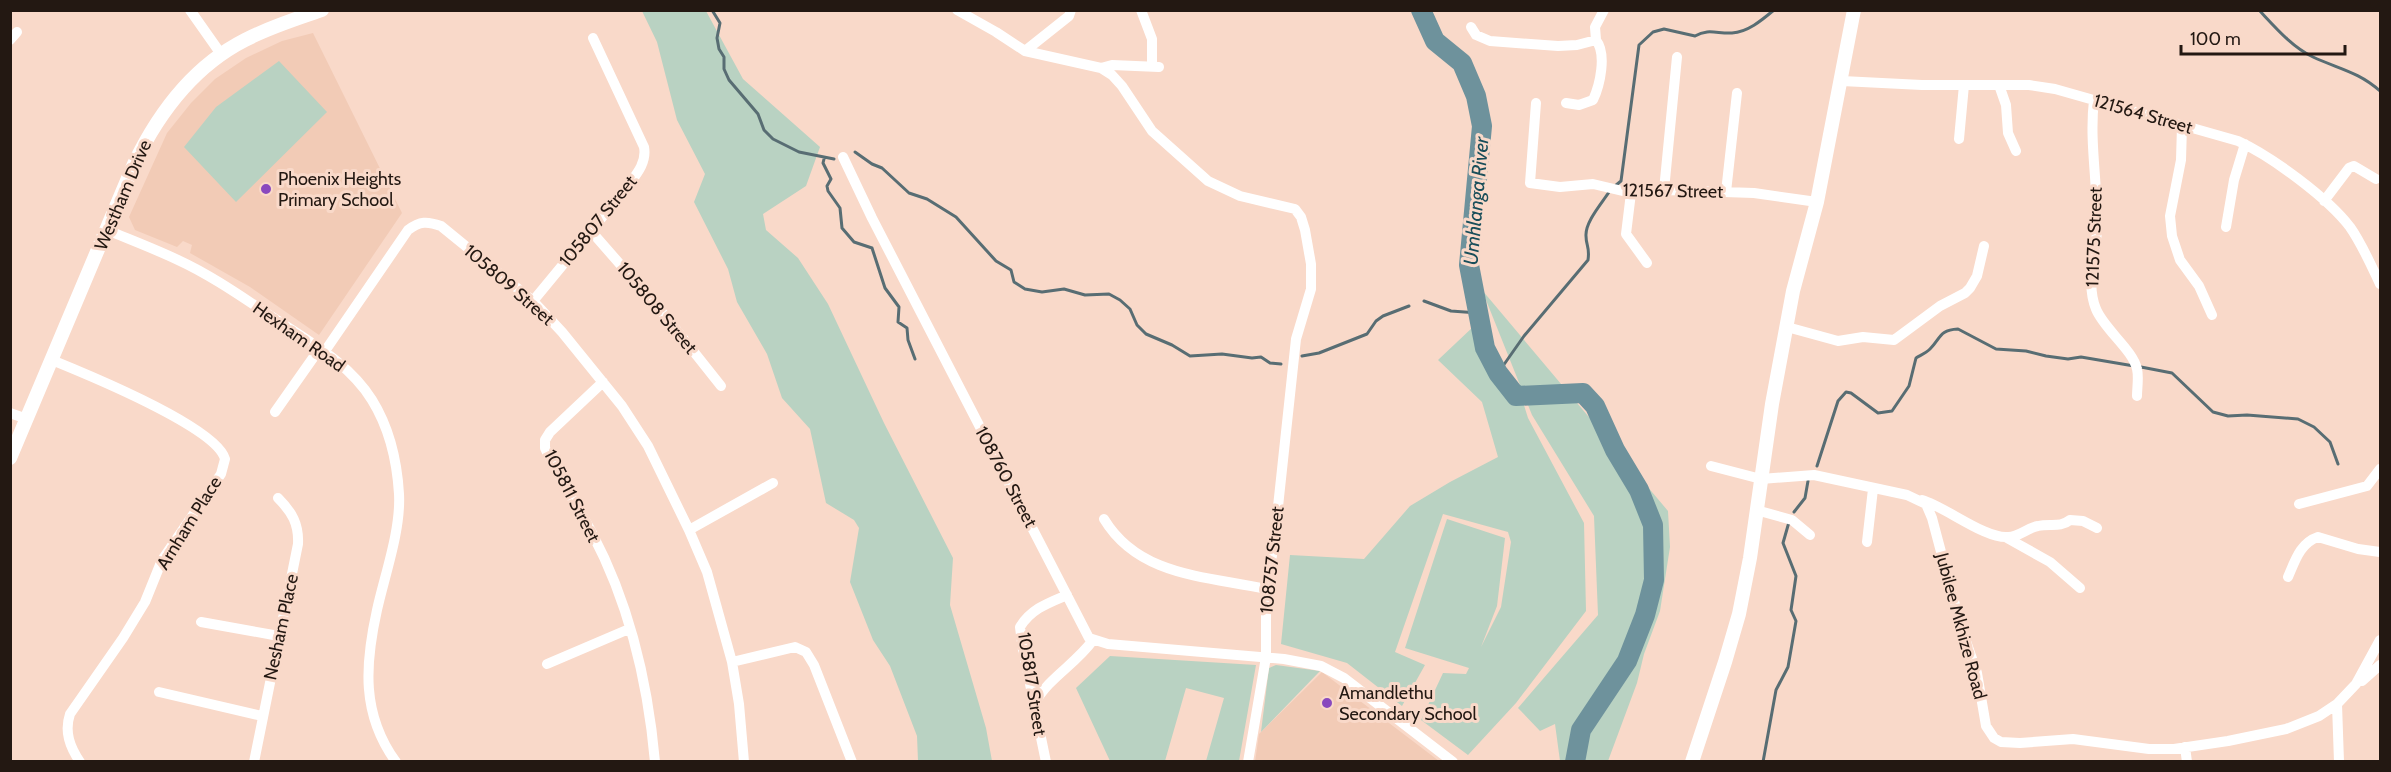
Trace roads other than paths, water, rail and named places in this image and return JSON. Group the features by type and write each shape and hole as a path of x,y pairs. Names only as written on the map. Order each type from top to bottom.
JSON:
{"street":[{"path":"190,10 221,54"},
{"name":"Westham Drive","path":"10,458 134,164 147,136 166,108 221,54 268,29 322,10"},
{"path":"957,10 1025,51 1101,68 1112,65 1156,66 1152,39 1141,10"},
{"path":"1025,51 1069,16 1071,10"},
{"path":"1566,103 1579,105 1593,100 1599,86 1599,44 1596,40 1596,27 1604,10"},
{"path":"1692,762 1739,614 1772,404 1793,291 1817,202 1854,10"},
{"path":"1471,27 1476,35 1490,40 1558,46 1577,45 1596,40"},
{"name":"105807 Street","path":"533,301 634,178 645,157 644,147 593,38"},
{"path":"1664,190 1677,57"},
{"name":"108757 Street","path":"1101,68 1112,75 1122,87 1152,131 1208,181 1240,196 1295,209 1301,217 1305,230 1311,289 1296,339 1274,544 1266,589 1266,657 1248,762"},
{"name":"121564 Street","path":"1842,81 2029,85 2055,89 2245,144 2278,164 2341,216 2351,229 2380,284"},
{"path":"1959,139 1964,85"},
{"path":"1999,85 2006,105 2008,133 2016,151"},
{"path":"1726,192 1737,93"},
{"name":"121575 Street","path":"2094,100 2091,134 2096,174 2097,226 2092,266 2093,296 2096,309 2104,324 2137,366 2137,396"},
{"name":"121567 Street","path":"1536,103 1530,183 1560,187 1593,184 1631,194 1664,190 1754,193 1817,202"},
{"path":"2182,126 2181,160 2170,216 2172,236 2180,260 2199,286 2212,315"},
{"path":"2226,227 2234,180 2245,144"},
{"name":"108760 Street","path":"843,157 1086,636 1093,640"},
{"path":"2324,201 2349,168 2354,165 2376,179"},
{"path":"1631,194 1626,234 1647,263"},
{"name":"105809 Street","path":"275,412 408,230 425,221 441,226 533,301 603,382 648,446 689,530 706,572 732,662 744,762"},
{"name":"Hexham Road","path":"107,230 179,260 229,288 322,350 352,375 371,398 387,428 396,460 399,497 396,526 373,628 367,684 380,734 396,762"},
{"name":"105808 Street","path":"591,231 667,318 721,386"},
{"path":"1787,327 1838,341 1863,337 1894,340 1970,288 1977,276 1984,246"},
{"name":"Arnham Place","path":"52,360 143,399 203,435 218,447 225,459 220,474 162,560 137,616 70,714 66,725 68,738 80,762"},
{"name":"105811 Street","path":"603,382 555,426 545,440 545,448 592,532 613,579 643,676 655,762"},
{"path":"10,413 27,419"},
{"path":"1711,466 1761,479 1814,475 1934,503 1987,532 2007,538 2050,562 2080,588"},
{"path":"2299,504 2367,486 2380,469"},
{"path":"689,530 773,483"},
{"path":"1867,542 1873,489"},
{"name":"Nesham Place","path":"254,762 293,574 299,533 294,517 278,498"},
{"name":"Jubilee Mkhize Road","path":"1916,498 1926,504 1932,518 1961,627 1977,673 1986,726 1994,738 2008,743 2060,739 2149,749 2185,747 2286,729 2319,716 2337,704 2356,684 2380,640"},
{"path":"1756,510 1792,520 1810,535"},
{"path":"1104,519 1122,544 1136,554 1179,573 1266,589"},
{"path":"2007,538 2019,535 2035,526 2063,525 2070,520 2083,521 2097,528"},
{"path":"2288,577 2306,543 2318,537 2358,549 2380,552"},
{"name":"105817 Street","path":"1046,762 1020,627 1028,616 1042,605 1067,596"},
{"path":"201,622 279,636"},
{"path":"548,664 629,628"},
{"path":"1035,703 1045,687 1077,660 1093,640 1108,644 1266,657 1331,669 1453,762"},
{"path":"732,662 795,647 806,652 814,665 852,762"},
{"path":"2356,684 2380,665"},
{"path":"159,692 262,716"},
{"path":"2337,704 2339,762"},
{"path":"2185,747 2187,762"}],"waterway":[{"path":"712,10 720,23 717,38 719,49 724,57 724,69 729,80 758,114 764,130 773,139 799,152 834,159"},
{"name":"Umhlanga River","path":"1421,10 1435,41 1462,63 1476,96 1482,126 1469,265 1485,348 1498,373 1516,396 1583,393 1595,406 1615,450 1639,490 1653,525 1654,580 1645,615 1627,661 1581,730 1575,762"},
{"path":"1615,186 1621,181 1639,45 1653,32 1664,29 1695,36 1709,32 1738,32 1754,25 1774,10"},
{"path":"2259,10 2284,36 2305,53 2356,75 2380,91"},
{"path":"855,152 882,168 909,193 927,199 956,217 996,261 1011,270 1014,282 1025,289 1042,292 1064,289 1085,295 1109,294 1130,309 1137,325 1146,334 1190,356 1222,354 1261,357 1270,363 1281,364"},
{"path":"824,159 823,163 831,179 827,186 828,191 840,208 842,228 854,242 872,248 885,288 899,307 898,322 907,328 908,340 915,359"},
{"path":"1498,373 1524,336 1588,260 1586,231 1594,213 1609,192"},
{"path":"1424,301 1451,311 1478,313"},
{"path":"1302,356 1319,353 1367,334 1376,321 1383,316 1409,306"},
{"path":"1817,466 1838,401 1846,392 1851,393 1878,413 1892,411 1909,386 1916,358 1934,345 1947,331 1958,329 1996,349 2026,351 2068,359 2081,357 2134,366"},
{"path":"2141,367 2172,373 2213,412 2228,416 2247,415 2298,419 2314,427 2330,442 2338,464"},
{"path":"1794,512 1805,498 1808,481"},
{"path":"1763,762 1776,690 1788,667 1796,621 1791,610 1796,576 1783,543 1789,522"}],"place":[{"name":"Phoenix Heights Primary School","path":"266,189"},
{"name":"Amandlethu Secondary School","path":"1327,703"}]}
